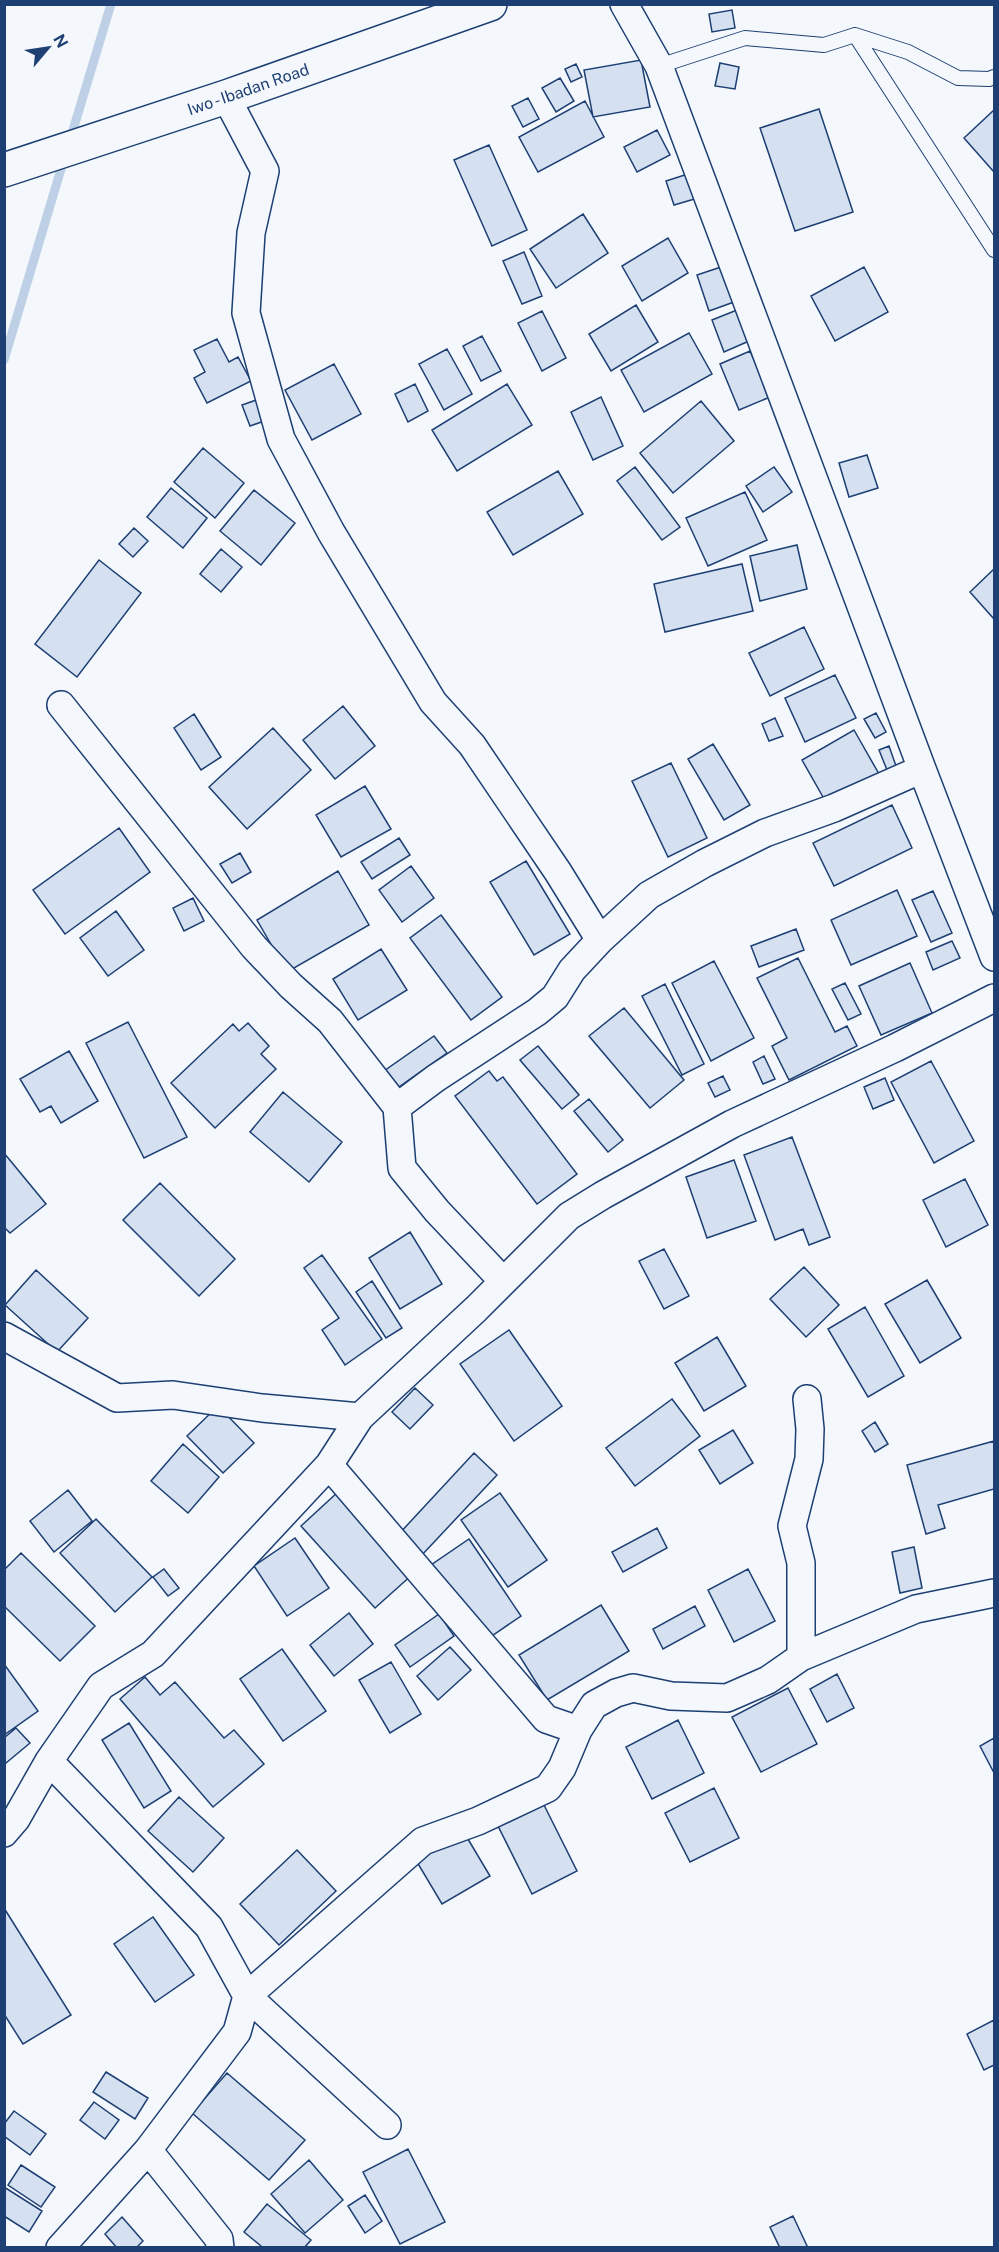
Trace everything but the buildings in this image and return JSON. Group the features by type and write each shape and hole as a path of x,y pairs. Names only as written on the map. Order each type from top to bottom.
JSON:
{"main road":[{"name":"Iwo - Ibadan Road","path":"4,170 226,97 490,4"}],"street":[{"path":"624,4 658,66 994,957"},
{"path":"226,97 265,171 251,233 246,313 281,439 336,541 433,702 472,745 558,872 600,940"},
{"path":"61,705 254,947 330,1022 397,1107 402,1168 437,1211 503,1281"},
{"path":"397,1107 555,998 572,970 600,940 649,895 705,863 765,833 834,808 922,769"},
{"path":"4,1833 16,1819 49,1761 101,1686 153,1654 329,1465 360,1417 476,1309 568,1216 732,1124 895,1048 994,998"},
{"path":"4,1336 117,1398 173,1395 262,1408 360,1417"},
{"path":"801,1657 801,1563 792,1526 809,1459 810,1429 807,1399"},
{"path":"329,1465 546,1719 578,1730"},
{"path":"60,2247 148,2150 237,2032 247,1996 423,1841 478,1821 548,1788 562,1768 578,1730 594,1705 616,1693 633,1688 671,1696 727,1698 768,1680 801,1657 916,1608 994,1593"},
{"path":"49,1761 209,1928 247,1996 387,2125"},
{"path":"148,2150 219,2239 220,2247"}],"lane":[{"path":"658,66 745,38 824,45 855,35 908,52 958,78 989,79 994,77"},
{"path":"855,35 994,250"}],"waterway":[{"path":"70,140 111,4"},
{"path":"4,360 64,159"}]}
